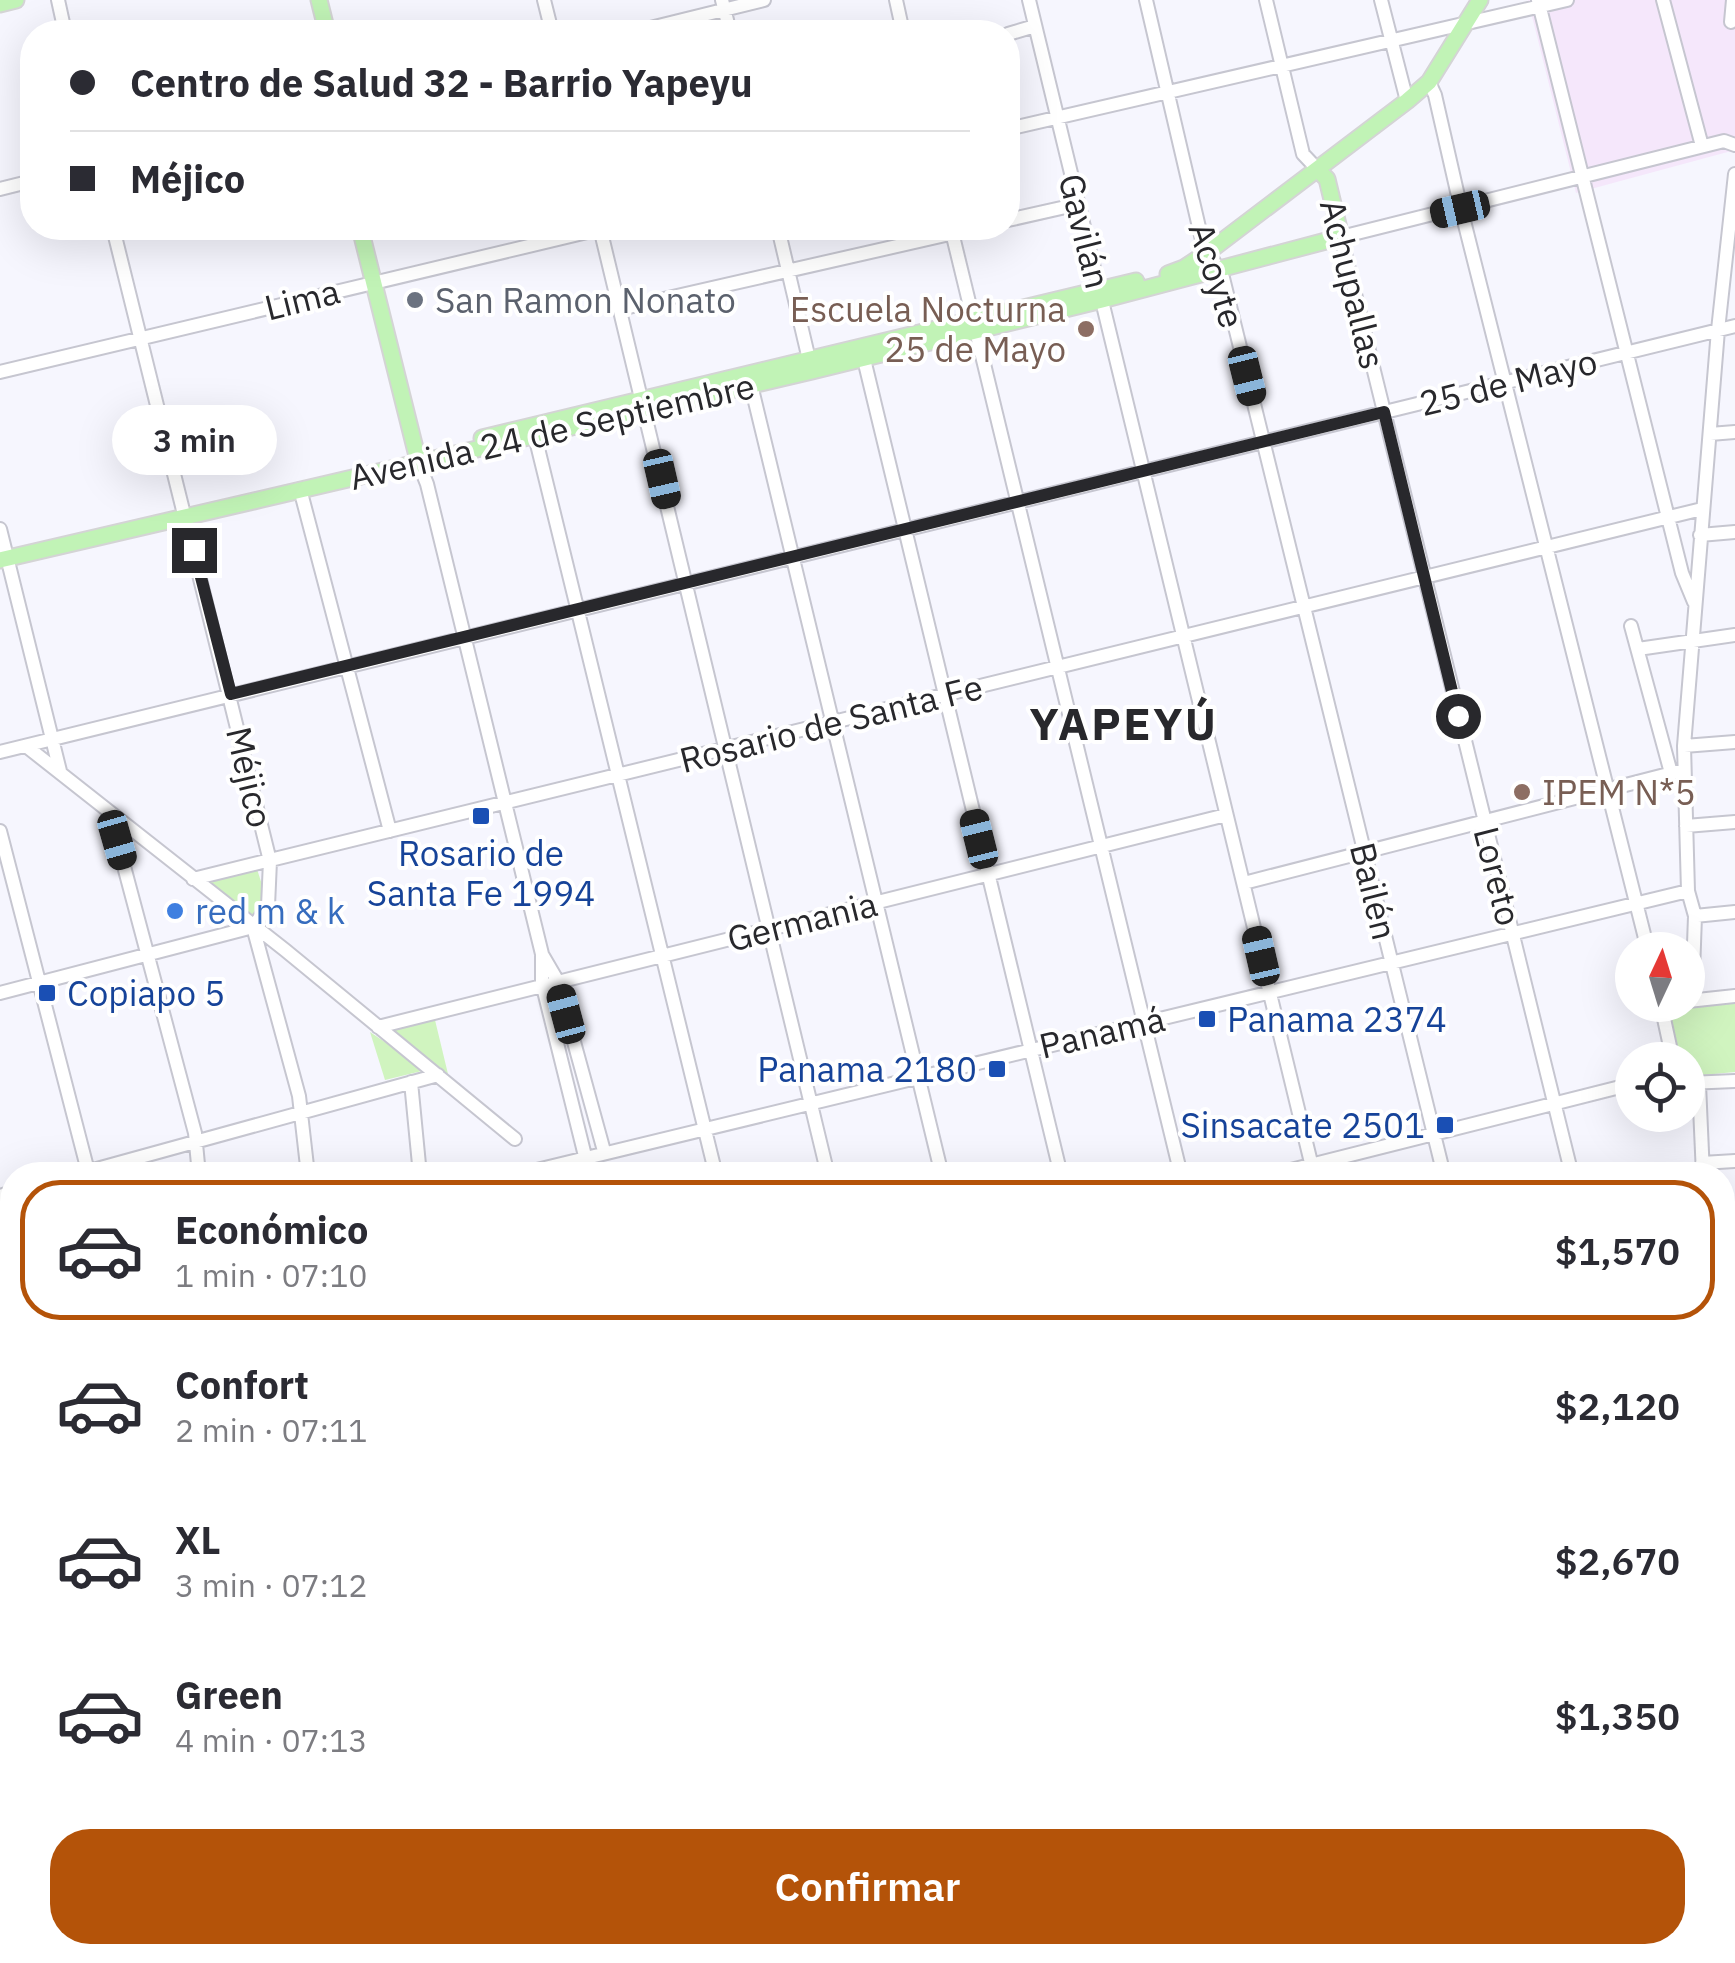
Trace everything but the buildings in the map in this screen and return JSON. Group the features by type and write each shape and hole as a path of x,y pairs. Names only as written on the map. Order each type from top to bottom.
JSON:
{"main road":[{"path":"0,4 16,0"},
{"name":"Avenida 24 de Septiembre","path":"1101,295 1174,272 1208,252 1319,171 1429,82 1480,0"},
{"name":"Achupallas","path":"1319,171 1327,179 1341,237"},
{"name":"Avenida 24 de Septiembre","path":"4,560 1341,237"},
{"path":"364,240 426,456"},
{"path":"373,240 378,281"},
{"name":"Avenida 24 de Septiembre","path":"426,456 534,436 645,404 751,385 810,365"}],"street":[{"path":"674,20 723,5 764,0"},
{"name":"Gavilán","path":"1029,0 1311,1162"},
{"name":"Acoyte","path":"1146,0 1202,240 1218,267 1304,607"},
{"name":"Achupallas","path":"1266,0 1303,154 1319,171"},
{"path":"1380,0 1408,101"},
{"path":"1020,126 1539,3 1567,0"},
{"path":"1663,0 1702,146"},
{"path":"1731,22 1733,0"},
{"path":"1539,3 1682,574 1694,604"},
{"path":"1020,31 1036,26"},
{"path":"1429,82 1643,932"},
{"path":"1341,237 1702,146 1733,143"},
{"path":"1678,772 1684,746 1702,509 1735,174"},
{"path":"1020,217 1079,204"},
{"name":"Achupallas","path":"1341,237 1423,578"},
{"name":"Méjico","path":"116,240 270,860 268,906 253,927"},
{"name":"Lima","path":"0,372 551,240"},
{"path":"605,240 825,1162"},
{"path":"781,240 810,365"},
{"path":"620,309 911,240"},
{"path":"954,240 1179,1162"},
{"name":"25 de Mayo","path":"0,752 1735,326"},
{"path":"862,352 1058,1162"},
{"path":"751,385 939,1162"},
{"path":"1710,434 1735,432"},
{"path":"534,436 713,1162"},
{"path":"426,456 427,484 549,982 586,1156"},
{"path":"300,489 390,831"},
{"name":"Rosario de Santa Fe","path":"193,879 1702,509"},
{"path":"0,529 4,560 60,771"},
{"path":"1700,535 1735,532"},
{"name":"Loreto","path":"1423,578 1569,1162"},
{"name":"Bailén","path":"1304,607 1441,1162"},
{"path":"1631,626 1678,772 1694,932"},
{"path":"1638,649 1735,635"},
{"path":"1684,746 1735,742"},
{"path":"26,746 515,1139"},
{"path":"1244,883 1678,772"},
{"name":"Germania","path":"378,1027 1226,816"},
{"path":"117,820 117,840 197,1143 198,1162"},
{"path":"1686,826 1735,822"},
{"path":"0,832 81,1162"},
{"name":"Panamá","path":"564,1162 1688,890"},
{"path":"1695,916 1735,912"},
{"path":"0,993 253,927"},
{"path":"253,927 302,1112 307,1162"},
{"path":"549,982 604,1151"},
{"path":"1705,999 1735,996"},
{"path":"128,1162 438,1075"},
{"path":"1705,1082 1735,1080"},
{"path":"411,1082 419,1162"},
{"path":"1341,1162 1615,1088"},
{"path":"1699,1132 1702,1162"}],"shaded area":[{"path":"1528,0 1735,0 1735,150 1576,193"}],"green space":[{"path":"257,869 264,891 255,919 208,882"},
{"path":"1735,1003 1735,1072 1705,1075 1705,1042 1674,1042 1669,1022 1705,1022 1705,1007"},
{"path":"435,1020 448,1074 391,1030"},
{"path":"370,1032 426,1070 385,1080"}],"place":[{"name":"San Ramon Nonato","path":"415,300"},
{"name":"Escuela Nocturna 25 de Mayo","path":"1086,329"},
{"name":"IPEM N*5","path":"1522,792"},
{"name":"Rosario de Santa Fe 1994","path":"481,816"},
{"name":"red m & k","path":"175,911"},
{"name":"Copiapo 5","path":"47,993"},
{"name":"Panama 2374","path":"1207,1019"},
{"name":"Panama 2180","path":"997,1069"},
{"name":"Sinsacate 2501","path":"1445,1125"}],"district":[{"name":"YAPEYÚ","path":"1124,723"}],"route":[{"path":"194,550 231,694 1384,412 1458,716"}]}
